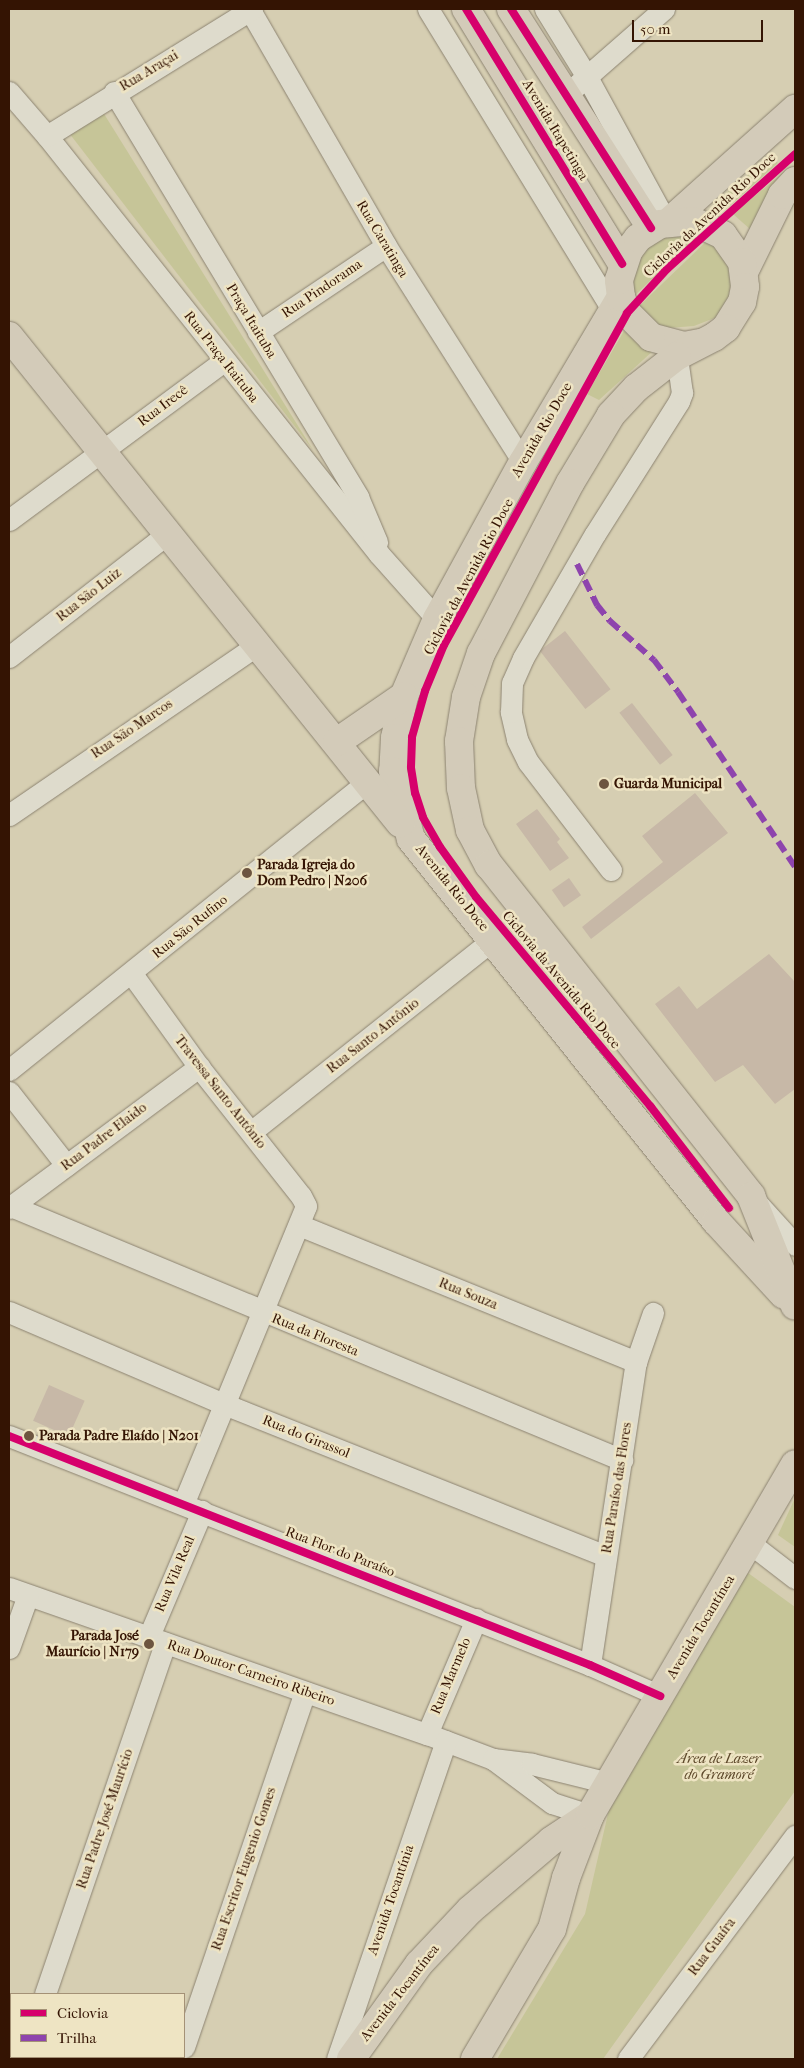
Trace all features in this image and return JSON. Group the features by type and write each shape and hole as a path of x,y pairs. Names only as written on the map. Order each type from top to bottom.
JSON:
{"main road":[{"name":"Avenida Itapetinga","path":"466,9 622,264"},
{"name":"Avenida Itapetinga","path":"511,9 565,96 662,224"},
{"name":"Avenida Rio Doce","path":"795,109 662,224 638,238 622,264 617,304 523,462 437,619 404,696 395,738 392,770 411,839 494,939 716,1222 795,1306"},
{"name":"Avenida Rio Doce","path":"744,272 782,195 795,181"},
{"name":"Avenida Rio Doce","path":"662,224 692,221 714,228 731,243 744,272 744,295 736,316 726,328 677,356 636,388 611,415 570,483 481,654 466,697 462,724 461,788 470,830 489,865 750,1196 788,1256 795,1306"},
{"name":"Avenida Rio Doce","path":"617,304 651,337 684,346 700,343"},
{"path":"9,336 257,645 369,781 411,839"},
{"path":"337,742 404,696"},
{"name":"Avenida Tocantínea","path":"475,2059 552,1929 566,1878 590,1815 795,1464"},
{"name":"Avenida Tocantínea","path":"351,2059 419,1964 470,1910 551,1841 590,1815"}],"street":[{"path":"428,9 617,304"},
{"path":"545,9 587,77 662,224"},
{"path":"565,96 664,9"},
{"name":"Rua Araçai","path":"47,136 114,92 251,10"},
{"name":"Rua Caratinga","path":"251,10 386,246 523,462"},
{"name":"Rua Praça Itaituba","path":"9,92 47,136 378,554 437,619"},
{"name":"Praça Itaituba","path":"114,92 358,497 377,539 378,554"},
{"name":"Rua Pindorama","path":"258,332 386,246"},
{"path":"610,870 528,762 517,739 511,712 512,683 523,658 594,534 679,401 682,393 677,356"},
{"name":"Rua Irecê","path":"9,520 224,361"},
{"name":"Rua São Luiz","path":"9,657 168,533"},
{"name":"Rua São Marcos","path":"9,815 257,645"},
{"name":"Rua São Rufino","path":"9,1070 132,974 369,781"},
{"name":"Rua Santo Antônio","path":"251,1132 494,939"},
{"name":"Travessa Santo Antônio","path":"132,974 199,1067 301,1196 302,1218"},
{"name":"Rua Padre Elaido","path":"10,1207 199,1067"},
{"path":"9,1092 66,1165"},
{"name":"Rua da Floresta","path":"10,1207 260,1312 622,1460"},
{"name":"Rua Vila Real","path":"157,1640 192,1508 224,1404 260,1312 302,1218"},
{"name":"Rua Souza","path":"302,1218 636,1362"},
{"name":"Avenida Rio Doce","path":"716,1222 788,1256"},
{"name":"Rua do Girassol","path":"9,1312 224,1404 606,1556"},
{"name":"Rua Paraíso das Flores","path":"590,1664 636,1362 653,1313"},
{"name":"Rua Flor do Paraíso","path":"9,1436 590,1664 660,1696"},
{"path":"750,1544 795,1578"},
{"path":"9,1648 18,1592"},
{"name":"Rua Doutor Carneiro Ribeiro","path":"18,1592 437,1737 493,1759 532,1764 609,1783"},
{"name":"Rua Marmelo","path":"437,1737 476,1619"},
{"name":"Rua Padre José Maurício","path":"45,1993 157,1640"},
{"name":"Rua Escritor Eugenio Gomes","path":"185,2044 304,1692"},
{"name":"Avenida Tocantínia","path":"337,2059 437,1737"},
{"name":"Rua Doutor Carneiro Ribeiro","path":"493,1759 546,1800 590,1815"},
{"name":"Rua Guaíra","path":"628,2059 795,1836"}],"green space":[{"path":"101,109 313,450 66,129"},
{"path":"771,156 778,163 726,209 713,204"},
{"path":"786,170 751,230 733,214"},
{"path":"705,229 632,298 635,248 646,237"},
{"path":"714,234 738,286 717,317 694,326 668,328 650,322 637,308"},
{"path":"624,331 641,346 654,350 599,400 587,394"},
{"path":"795,1498 795,1547 778,1535"},
{"name":"Área de Lazer do Gramoré","path":"744,1570 795,1607 795,1791 603,2059 497,2059 585,1914 610,1805"}],"building":[{"path":"565,631 611,689 585,709 540,651"},
{"path":"632,703 673,755 660,765 619,713"},
{"path":"695,793 728,833 591,939 582,927 663,862 642,836"},
{"path":"537,809 560,839 557,842 569,858 550,871 516,824"},
{"path":"569,878 581,895 564,907 552,890"},
{"path":"769,954 795,982 795,1089 775,1104 743,1065 715,1082 655,1004 679,986 697,1009"},
{"path":"49,1385 85,1401 69,1436 33,1421"}],"marked path":[{"path":"577,564 597,605 610,621 654,660 678,692 795,867"}],"cycle path":[{"path":"466,9 622,264"},
{"path":"511,9 651,228"},
{"name":"Ciclovia da Avenida Rio Doce","path":"729,1208 651,1107 476,897 440,847 423,817 415,793 411,767 412,737 425,691 444,645 627,313 667,269 795,154"},
{"path":"9,1436 590,1665 660,1696"}],"place":[{"name":"Guarda Municipal","path":"604,784"},
{"name":"Parada Igreja do Dom Pedro | N206","path":"247,873"},
{"name":"Parada Padre Elaído | N201","path":"29,1436"},
{"name":"Parada José Maurício | N179","path":"149,1644"}]}
